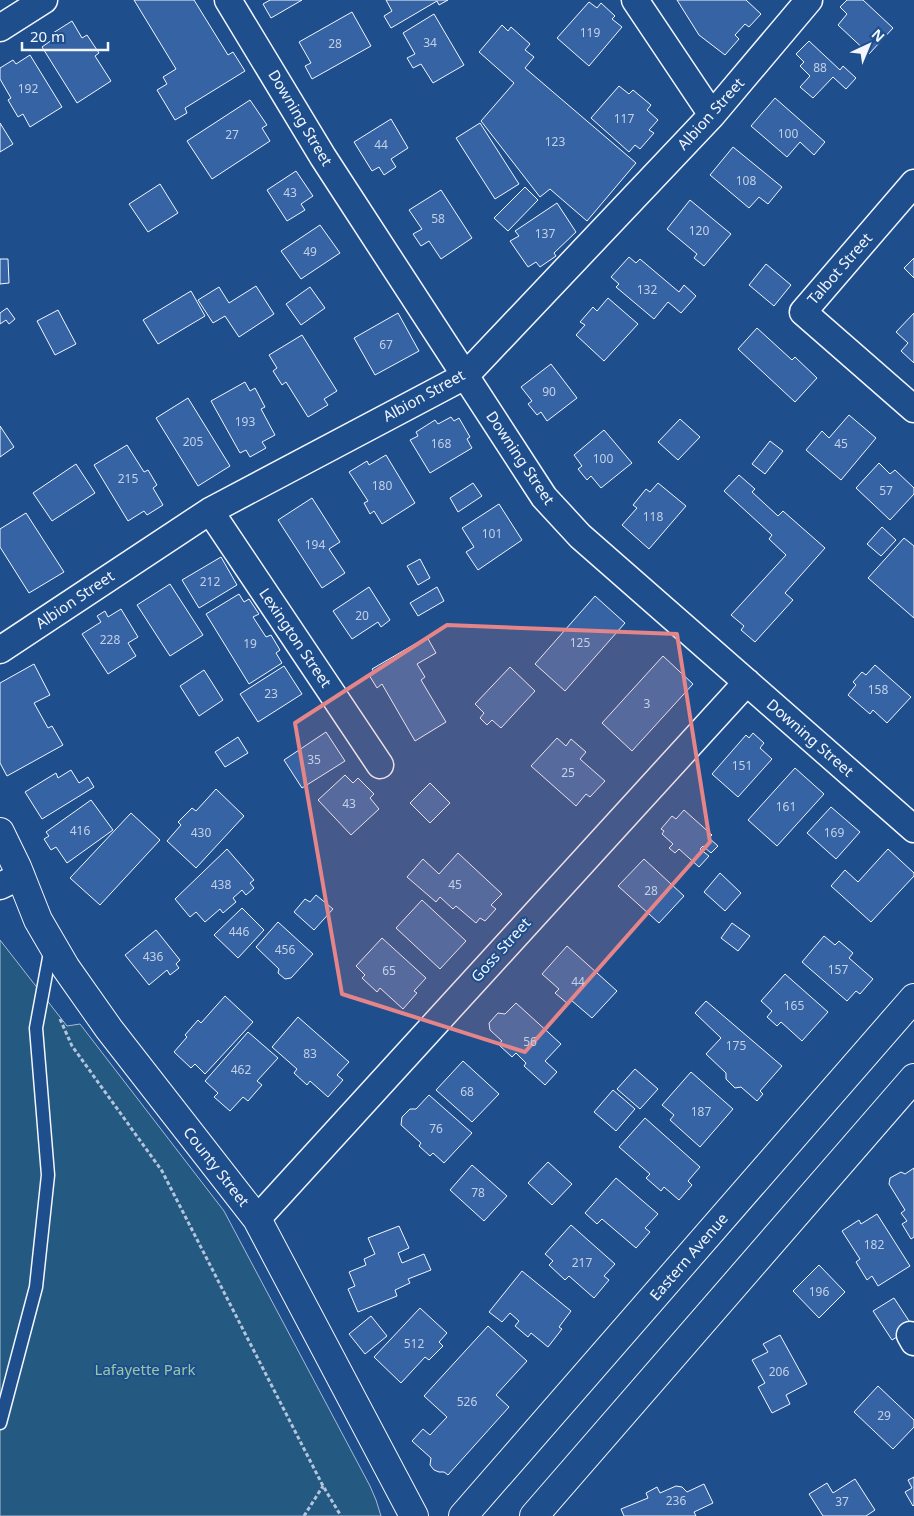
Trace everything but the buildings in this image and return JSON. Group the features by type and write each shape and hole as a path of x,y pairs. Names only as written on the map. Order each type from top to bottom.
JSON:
{"main road":[{"name":"County Street","path":"0,832 10,881 34,911 51,944 109,1029 256,1219 414,1516"},
{"name":"Eastern Avenue","path":"463,1516 914,998"},
{"path":"534,1516 914,1078"}],"street":[{"path":"0,28 44,0"},
{"name":"Downing Street","path":"228,0 323,157 544,497 580,536 914,828"},
{"path":"635,0 712,115"},
{"name":"Albion Street","path":"0,650 210,511 465,376 712,115 809,0"},
{"name":"Talbot Street","path":"914,183 803,312 914,409"},
{"name":"Lexington Street","path":"210,511 380,765"},
{"name":"Goss Street","path":"256,1219 747,682"}],"lane":[{"path":"0,1423 36,1287 48,1175 36,1028 51,944"}],"path":[{"path":"44,984 72,1046 162,1171 323,1486 342,1516"},
{"path":"304,1516 323,1486"}],"highlighted area":[{"path":"447,625 677,634 710,842 525,1052 342,994 295,723"}],"green space":[{"name":"Lafayette Park","path":"0,940 67,1026 80,1024 224,1211 370,1486 381,1516 0,1516"}]}
